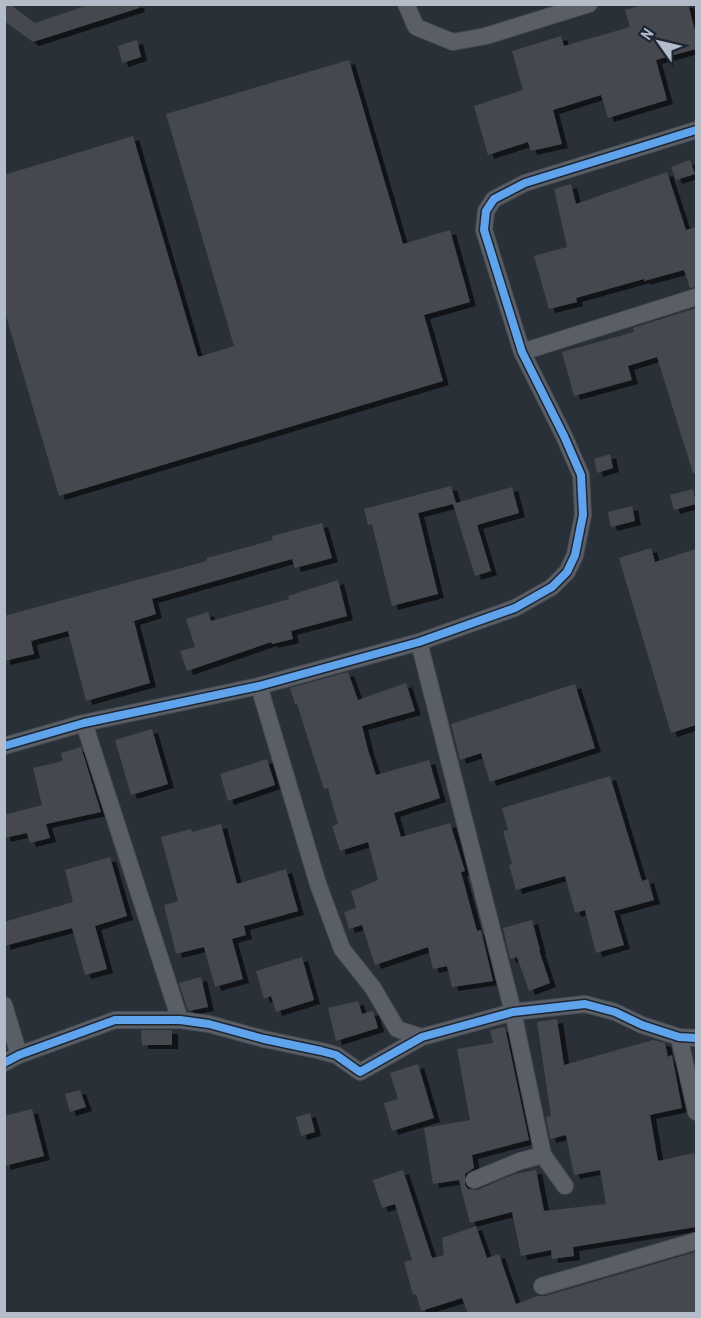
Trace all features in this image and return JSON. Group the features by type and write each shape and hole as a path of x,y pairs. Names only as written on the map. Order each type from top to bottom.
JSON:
{"street":[{"path":"406,4 416,27 453,42 486,36 588,4"},
{"path":"4,746 84,723 259,686 418,642 515,609 552,587 567,572 575,555 583,515 581,475 522,352 484,230 486,211 494,199 525,183 696,130"},
{"path":"522,352 696,297"},
{"path":"418,642 513,1012 543,1155 565,1186"},
{"path":"259,686 318,884 342,949 373,988 397,1029 422,1037"},
{"path":"84,723 180,1020"},
{"path":"4,1005 12,1059 115,1020 180,1020 210,1024 264,1040 336,1055 360,1072 422,1037 513,1012 585,1004 615,1012 642,1025 679,1037 696,1038"},
{"path":"679,1037 696,1112"},
{"path":"474,1180 520,1161 543,1155"},
{"path":"542,1286 696,1241"}],"building":[{"path":"4,4 10,4 35,23 91,4 138,4 139,8 33,42 4,21"},
{"path":"646,4 688,4 696,35 696,49 656,60 667,100 608,118 601,95 553,110 562,144 531,151 528,142 488,155 474,106 523,90 512,51 561,36 564,46 630,27 625,10"},
{"path":"137,40 141,57 122,63 118,46"},
{"path":"349,60 403,244 450,230 470,302 424,315 443,381 59,496 4,309 4,175 133,136 198,357 234,346 166,114"},
{"path":"690,160 695,174 676,180 671,167"},
{"path":"667,172 686,230 696,227 696,287 690,288 684,270 576,298 577,302 549,309 534,256 567,247 554,189 571,184 576,204"},
{"path":"696,308 696,473 693,473 657,357 628,366 632,380 574,396 562,352 634,332 633,328"},
{"path":"610,454 613,468 597,473 594,459"},
{"path":"451,486 456,503 512,487 519,513 477,525 491,571 475,576 453,504 418,513 438,594 392,606 372,524 368,525 364,509"},
{"path":"693,489 696,504 674,510 670,495"},
{"path":"632,506 635,521 611,527 608,512"},
{"path":"322,523 332,558 295,568 292,559 152,599 156,614 134,621 150,683 86,701 68,631 31,641 34,654 4,661 4,616 207,561 207,558 273,540 272,536"},
{"path":"651,548 655,562 696,549 696,725 671,733 619,558"},
{"path":"338,580 347,616 291,631 293,639 272,644 271,642 187,671 180,651 195,647 186,619 208,612 211,621 289,599 288,596"},
{"path":"348,672 358,700 406,683 415,711 362,726 368,750 376,775 429,760 440,798 394,813 401,837 450,823 465,871 461,872 477,931 481,930 493,981 452,987 447,966 433,969 428,947 375,965 362,925 349,929 344,912 356,908 351,891 378,880 368,842 340,851 332,826 338,824 328,788 324,789 290,688"},
{"path":"575,684 595,748 490,782 481,753 460,760 451,724"},
{"path":"152,729 168,784 131,795 115,740"},
{"path":"81,747 101,812 46,824 50,838 30,843 27,833 4,838 4,815 42,805 33,768 63,761 61,753"},
{"path":"267,759 275,785 228,801 220,774"},
{"path":"610,776 642,881 648,879 654,900 614,911 624,945 596,953 585,910 575,913 565,876 516,890 503,831 508,830 502,808"},
{"path":"221,824 237,884 286,869 298,911 244,926 246,935 232,939 243,979 215,987 204,947 176,954 164,905 178,901 161,837"},
{"path":"110,857 127,916 95,926 107,969 85,975 72,928 4,946 4,922 73,902 65,870"},
{"path":"532,920 550,983 529,991 517,957 510,959 503,928"},
{"path":"302,957 314,1000 276,1012 271,996 264,999 256,971"},
{"path":"201,977 208,1007 188,1011 179,983"},
{"path":"358,1001 362,1014 373,1011 378,1028 336,1041 328,1008"},
{"path":"557,1019 564,1065 653,1040 665,1043 668,1057 672,1055 682,1108 650,1115 658,1161 694,1153 696,1227 573,1247 574,1256 552,1259 551,1250 521,1256 512,1212 470,1223 459,1180 433,1184 424,1128 470,1120 457,1049 493,1043 490,1030 505,1027 529,1140 472,1155 474,1168 465,1174 465,1185 468,1189 477,1190 515,1174 536,1170 544,1211 606,1204 600,1170 574,1175 566,1135 550,1139 546,1117 551,1116 537,1022"},
{"path":"141,1030 172,1030 172,1045 142,1045"},
{"path":"418,1064 434,1118 392,1131 384,1103 398,1099 390,1073"},
{"path":"80,1090 86,1107 70,1112 65,1094"},
{"path":"32,1109 44,1156 4,1166 4,1116"},
{"path":"310,1113 315,1132 301,1136 296,1117"},
{"path":"403,1170 432,1258 444,1255 442,1238 476,1226 487,1258 499,1254 516,1304 696,1252 696,1314 468,1314 462,1298 421,1311 416,1294 413,1295 404,1262 412,1260 395,1204 382,1208 373,1180"}],"cycle path":[{"path":"4,746 84,723 259,686 419,642 515,608 552,587 567,572 575,555 583,515 581,475 522,352 484,230 486,211 494,199 525,183 696,130"},
{"path":"4,1063 19,1055 115,1020 180,1020 209,1024 336,1055 360,1072 422,1037 513,1012 585,1004 615,1012 642,1025 679,1037 696,1038"}]}
